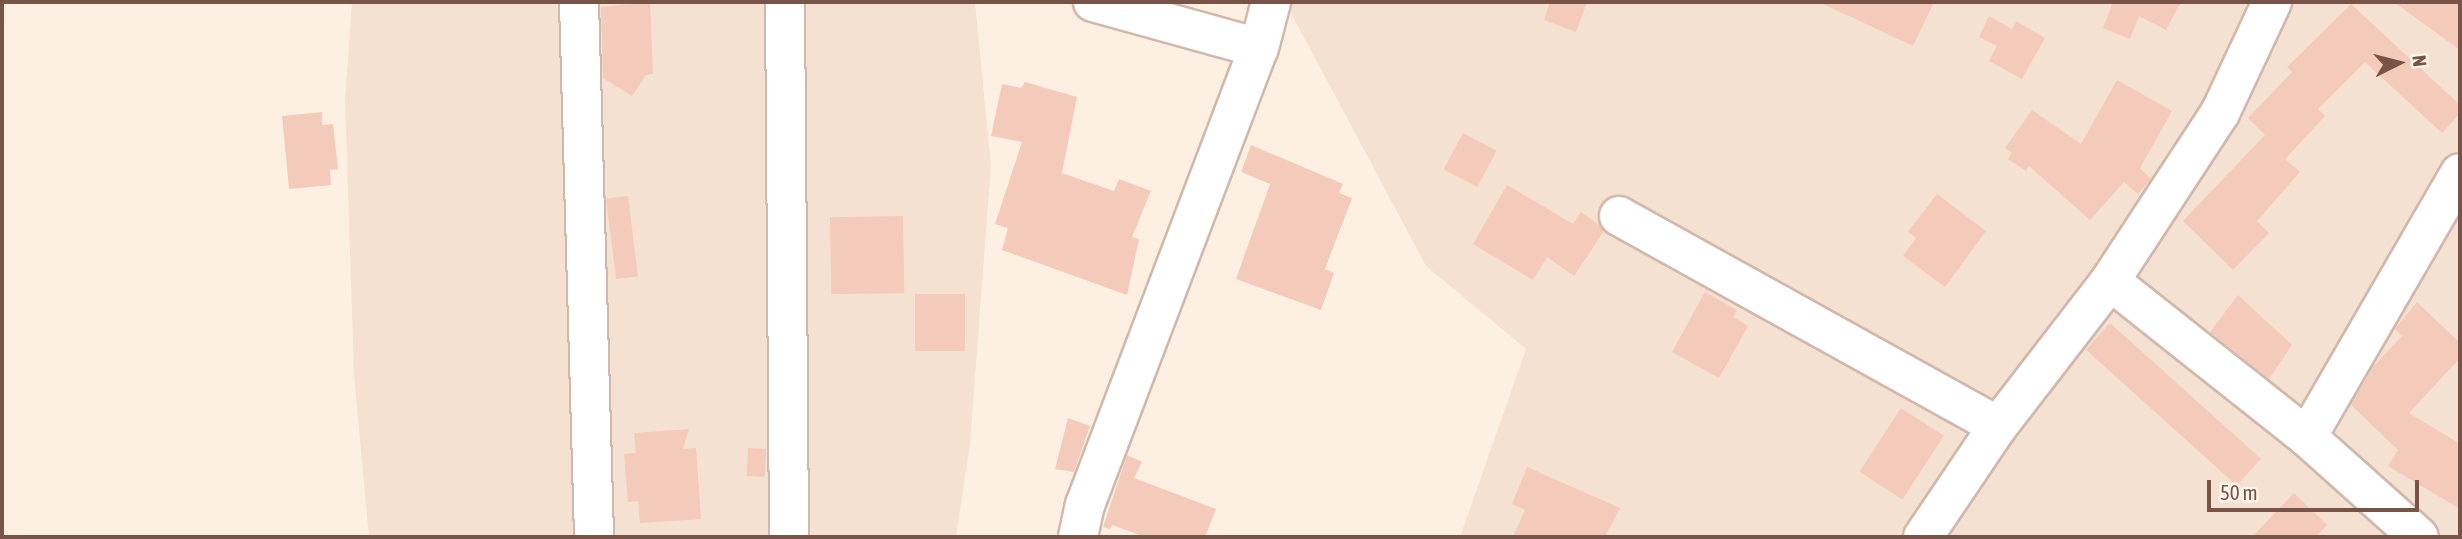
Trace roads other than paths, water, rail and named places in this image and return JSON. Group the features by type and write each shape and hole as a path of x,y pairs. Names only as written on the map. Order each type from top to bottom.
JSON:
{"street":[{"path":"579,2 594,537"},
{"path":"785,2 789,537"},
{"path":"1093,2 1259,48"},
{"path":"1078,537 1085,505 1259,48 1271,2"},
{"path":"1923,537 1998,426 2110,281 2220,113 2272,2"},
{"path":"2307,437 2460,173"},
{"path":"1619,216 1998,426"},
{"path":"2110,281 2307,437 2419,537"}]}
